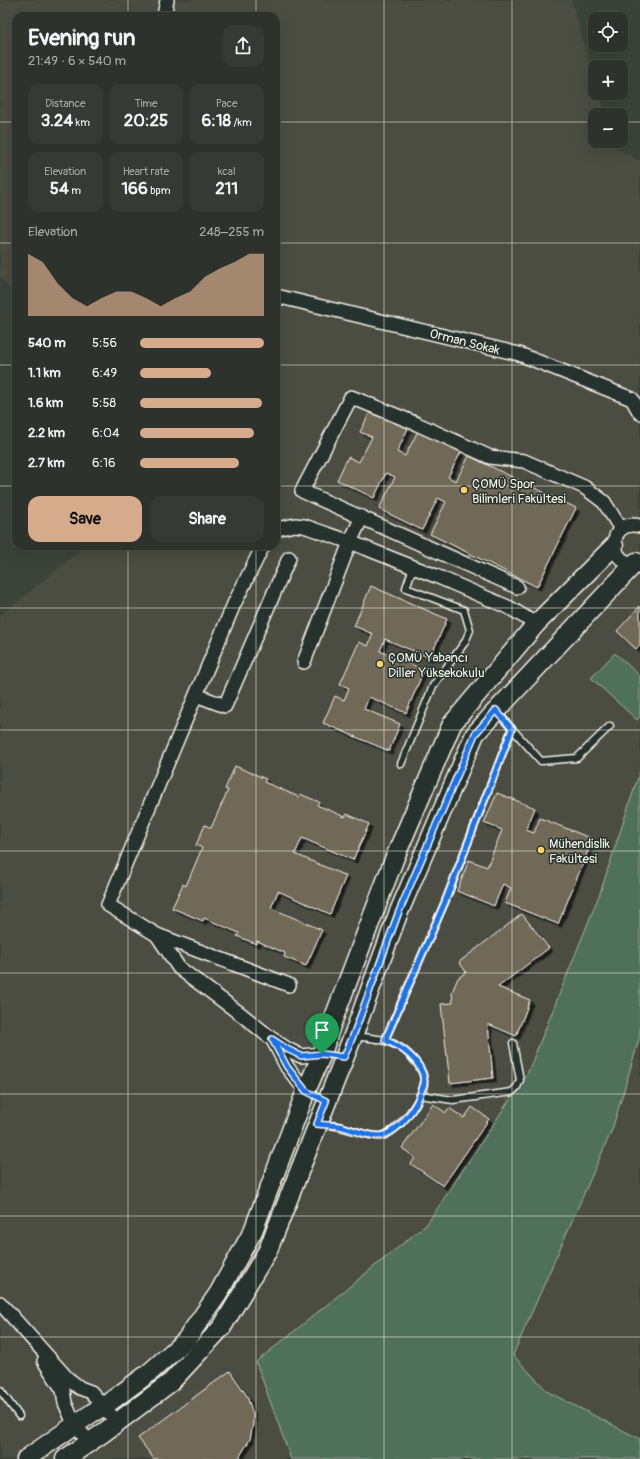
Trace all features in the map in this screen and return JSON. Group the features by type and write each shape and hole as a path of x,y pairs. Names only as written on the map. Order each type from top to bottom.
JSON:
{"street":[{"path":"165,12 167,0"},
{"name":"Orman Sokak","path":"280,297 519,354 632,398 640,413"},
{"path":"517,586 302,492 351,397 417,424 490,457 524,461 584,487 604,502 621,529"},
{"path":"304,662 350,542 362,517"},
{"path":"280,529 295,525 304,526 350,542 510,608 536,624"},
{"path":"26,1459 103,1407 149,1373 186,1340 218,1294 253,1231 306,1091 322,1054 330,1028 395,858 452,724 536,624 614,546 617,534 621,529 633,525 640,526"},
{"path":"614,546 616,552 624,560 638,562"},
{"path":"261,550 234,604 108,906 157,935 289,985"},
{"path":"196,695 224,706 289,558"},
{"path":"65,1459 171,1382 222,1327 268,1250 353,1036 398,914 475,734 496,710 638,562"},
{"path":"157,935 178,968 287,1049 301,1056 322,1054 344,1057"},
{"path":"272,1039 287,1067 306,1091 326,1101"},
{"path":"0,1303 68,1379 80,1388 91,1392 117,1422"},
{"path":"0,1311 40,1356 63,1390 65,1403 75,1426 90,1442"}],"lane":[{"path":"401,764 433,686 465,642 470,630 464,610 406,588 413,567"},
{"path":"496,710 541,761 577,758 610,726"},
{"path":"385,1040 445,902 512,729"},
{"path":"317,1124 338,1126 369,1135 382,1136 398,1126 412,1110 420,1096 425,1081 420,1068 410,1055 397,1045 385,1040 353,1036"},
{"path":"420,1096 453,1100 512,1092 517,1087 520,1080 513,1043"},
{"path":"0,1390 19,1416"}],"shaded area":[{"path":"0,0 571,0 589,60 588,100 601,100 604,108 588,108 588,148 616,148 640,161 640,1459 0,1459 0,616 80,550 280,550 280,12 12,12 12,292 0,276"}],"green space":[{"path":"615,653 640,676 640,717 637,720 591,678"},
{"path":"640,771 640,1036 612,1130 513,1355 548,1392 640,1439 640,1459 291,1459 256,1362 427,1224 528,1072 600,893"}],"building":[{"name":"ÇOMÜ Spor Bilimleri Fakültesi","path":"372,408 409,426 397,452 405,456 418,431 461,452 448,477 456,481 469,456 576,508 537,587 430,534 446,502 438,498 422,530 379,509 395,477 386,473 374,498 337,480 348,457 359,462 372,437 360,432"},
{"name":"ÇOMÜ Yabancı Diller Yüksekokulu","path":"371,586 447,619 430,658 385,639 380,651 424,670 406,713 369,697 364,709 400,724 389,751 323,723 335,696 344,700 349,688 340,684 359,642 368,646 373,634 354,626"},
{"path":"640,606 640,645 636,649 617,631"},
{"path":"235,766 266,779 264,782 299,797 300,794 319,802 317,805 345,817 347,814 369,824 353,860 302,838 295,854 346,876 330,914 278,891 271,908 322,930 306,966 284,957 285,953 257,941 256,944 237,936 239,933 204,918 203,921 172,908 183,884 186,886 202,848 196,845 205,825 211,828 228,790 225,789"},
{"name":"Mühendislik Fakültesi","path":"497,793 535,808 526,830 534,833 540,818 593,839 558,924 505,903 511,888 503,884 494,906 457,891 469,860 487,867 502,830 484,823"},
{"path":"522,914 549,948 498,987 530,1000 516,1036 488,1024 493,1078 450,1083 441,1004 453,1003 452,992 458,978 466,972 459,962"},
{"path":"433,1104 446,1113 449,1108 464,1118 472,1107 489,1119 443,1186 411,1164 415,1158 402,1148"},
{"path":"230,1371 247,1396 253,1414 250,1439 238,1459 154,1459 138,1438"}],"place":[{"name":"ÇOMÜ Spor Bilimleri Fakültesi","path":"464,490"},
{"name":"ÇOMÜ Yabancı Diller Yüksekokulu","path":"380,664"},
{"name":"Mühendislik Fakültesi","path":"541,850"}],"route":[{"path":"496,710 512,729 445,902 385,1040 397,1045 410,1055 420,1068 425,1081 420,1096 412,1110 398,1126 382,1136 369,1135 338,1126 317,1124 326,1101 306,1091 287,1067 272,1039 301,1056 322,1054 344,1057 398,914 475,734 496,710"}]}
